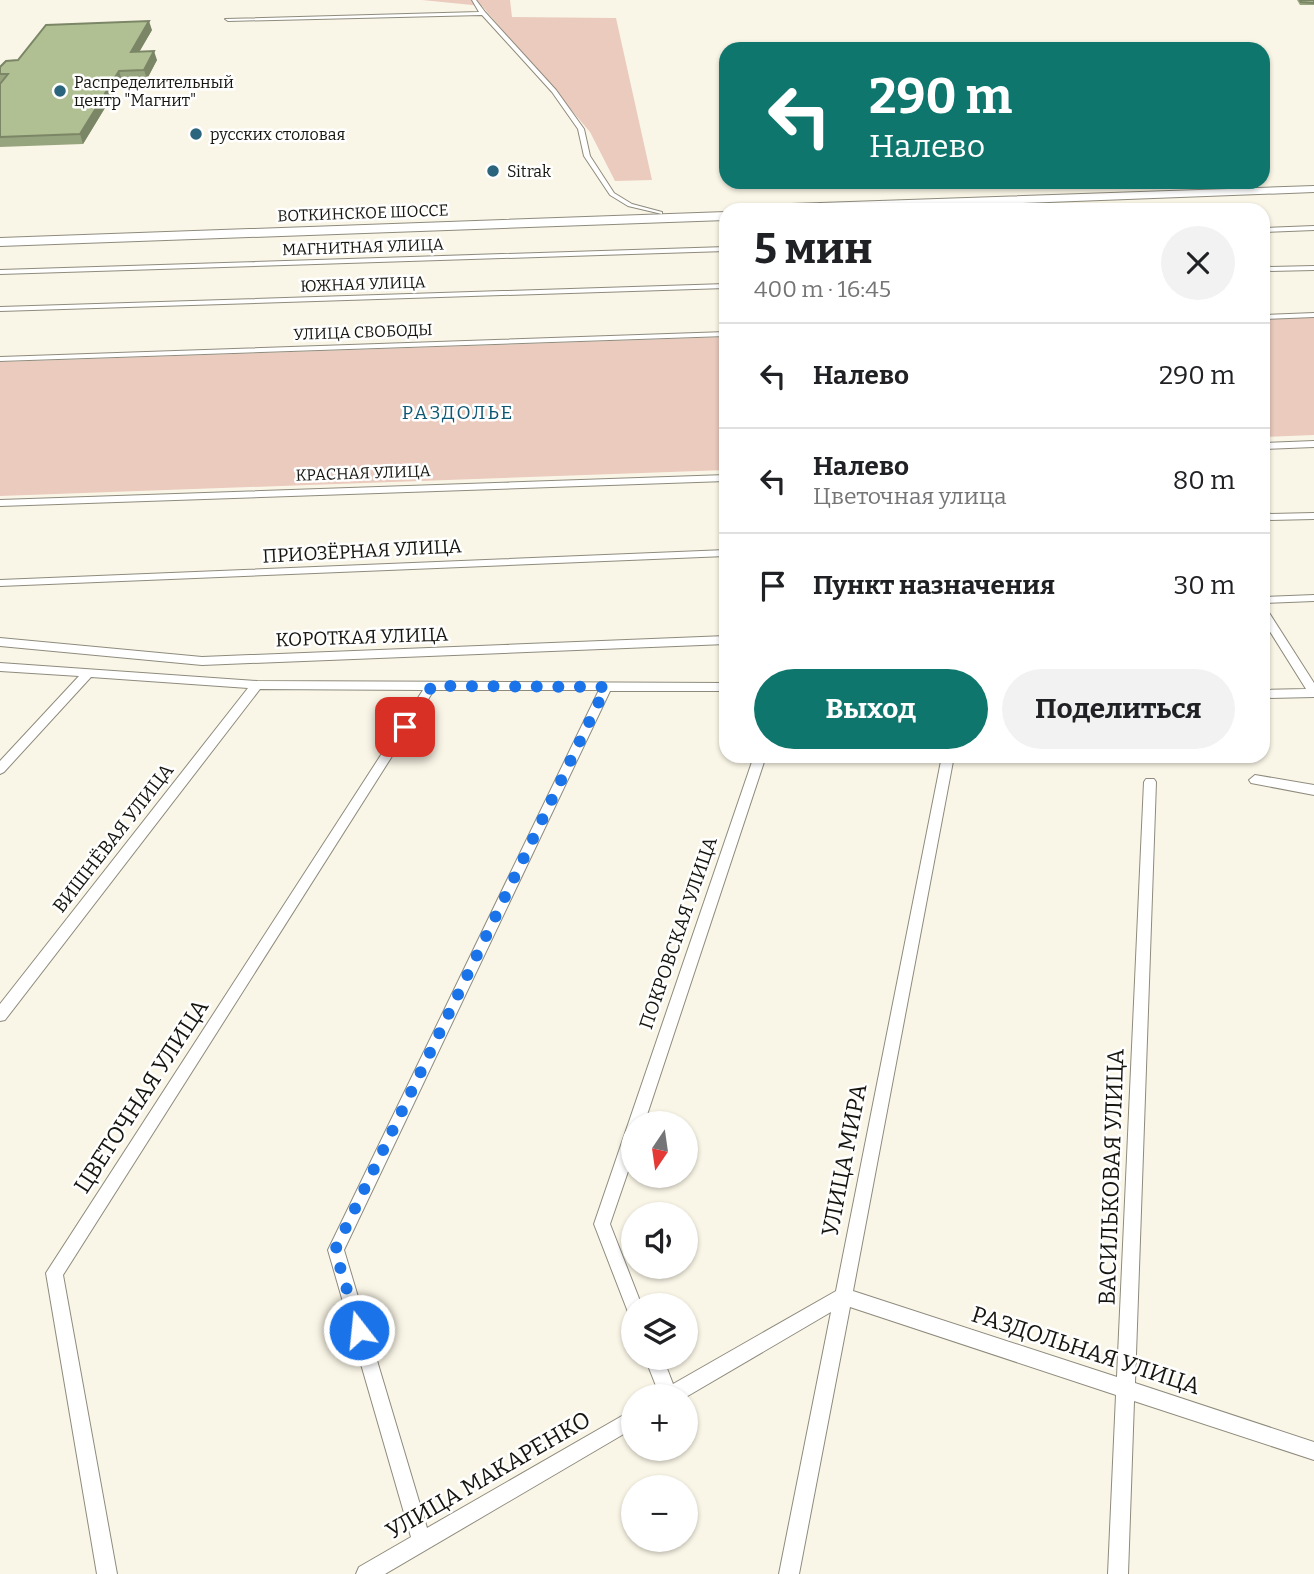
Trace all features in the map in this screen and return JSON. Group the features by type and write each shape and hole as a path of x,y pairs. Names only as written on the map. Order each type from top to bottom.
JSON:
{"main road":[{"path":"974,203 1314,189"},
{"path":"1089,203 1314,195"},
{"name":"ВОТКИНСКОЕ ШОССЕ","path":"0,235 719,210"},
{"name":"ВОТКИНСКОЕ ШОССЕ","path":"0,242 719,216"}],"street":[{"path":"474,0 554,91 581,130 587,156 612,194 630,205 660,213"},
{"path":"228,19 483,13"},
{"path":"1270,230 1314,228"},
{"name":"МАГНИТНАЯ УЛИЦА","path":"0,272 719,249"},
{"path":"1270,269 1314,268"},
{"name":"ЮЖНАЯ УЛИЦА","path":"0,309 719,286"},
{"path":"1270,317 1314,315"},
{"name":"УЛИЦА СВОБОДЫ","path":"0,359 719,334"},
{"path":"1270,446 1314,444"},
{"name":"КРАСНАЯ УЛИЦА","path":"0,502 719,478"},
{"path":"1270,517 1314,516"},
{"name":"ПРИОЗЁРНАЯ УЛИЦА","path":"0,583 719,553"},
{"path":"1270,600 1314,598"},
{"path":"1270,623 1314,693"},
{"name":"КОРОТКАЯ УЛИЦА","path":"0,642 202,661 719,640"},
{"path":"0,667 257,685 719,687"},
{"path":"0,769 88,674"},
{"name":"ВИШНЁВАЯ УЛИЦА","path":"0,1015 257,685"},
{"name":"ЦВЕТОЧНАЯ УЛИЦА","path":"107,1574 54,1273 432,686"},
{"path":"422,1542 335,1250 606,687"},
{"path":"1270,694 1314,693"},
{"name":"ПОКРОВСКАЯ УЛИЦА","path":"640,1111 758,763"},
{"name":"УЛИЦА МИРА","path":"789,1574 947,763"},
{"path":"1255,780 1314,790"},
{"name":"ВАСИЛЬКОВАЯ УЛИЦА","path":"1118,1574 1150,782"},
{"path":"621,1168 602,1224 629,1293"},
{"path":"690,1384 843,1296"},
{"name":"РАЗДОЛЬНАЯ УЛИЦА","path":"843,1296 1314,1451"},
{"name":"УЛИЦА МАКАРЕНКО","path":"366,1574 621,1426"}],"shaded area":[{"path":"422,0 510,0 512,17 616,18 652,180 615,181 590,132 482,6"},
{"path":"1314,317 1314,435 1270,437 1270,318"},
{"path":"719,337 719,470 0,496 0,362"}],"building":[{"path":"1300,0 1314,0 1314,3 1301,2"},
{"name":"Распределительный центр \"Магнит\"","path":"149,21 131,52 154,51 144,70 119,71 80,134 0,137 0,84 8,74 0,74 0,67 6,61 18,60 46,25"}],"place":[{"name":"Распределительный центр \"Магнит\"","path":"60,91"},
{"name":"русских столовая","path":"196,134"},
{"name":"Sitrak","path":"493,171"}],"district":[{"name":"РАЗДОЛЬЕ","path":"458,412"}],"route":[{"path":"359,1330 335,1250 606,687 432,686 405,727"}]}
